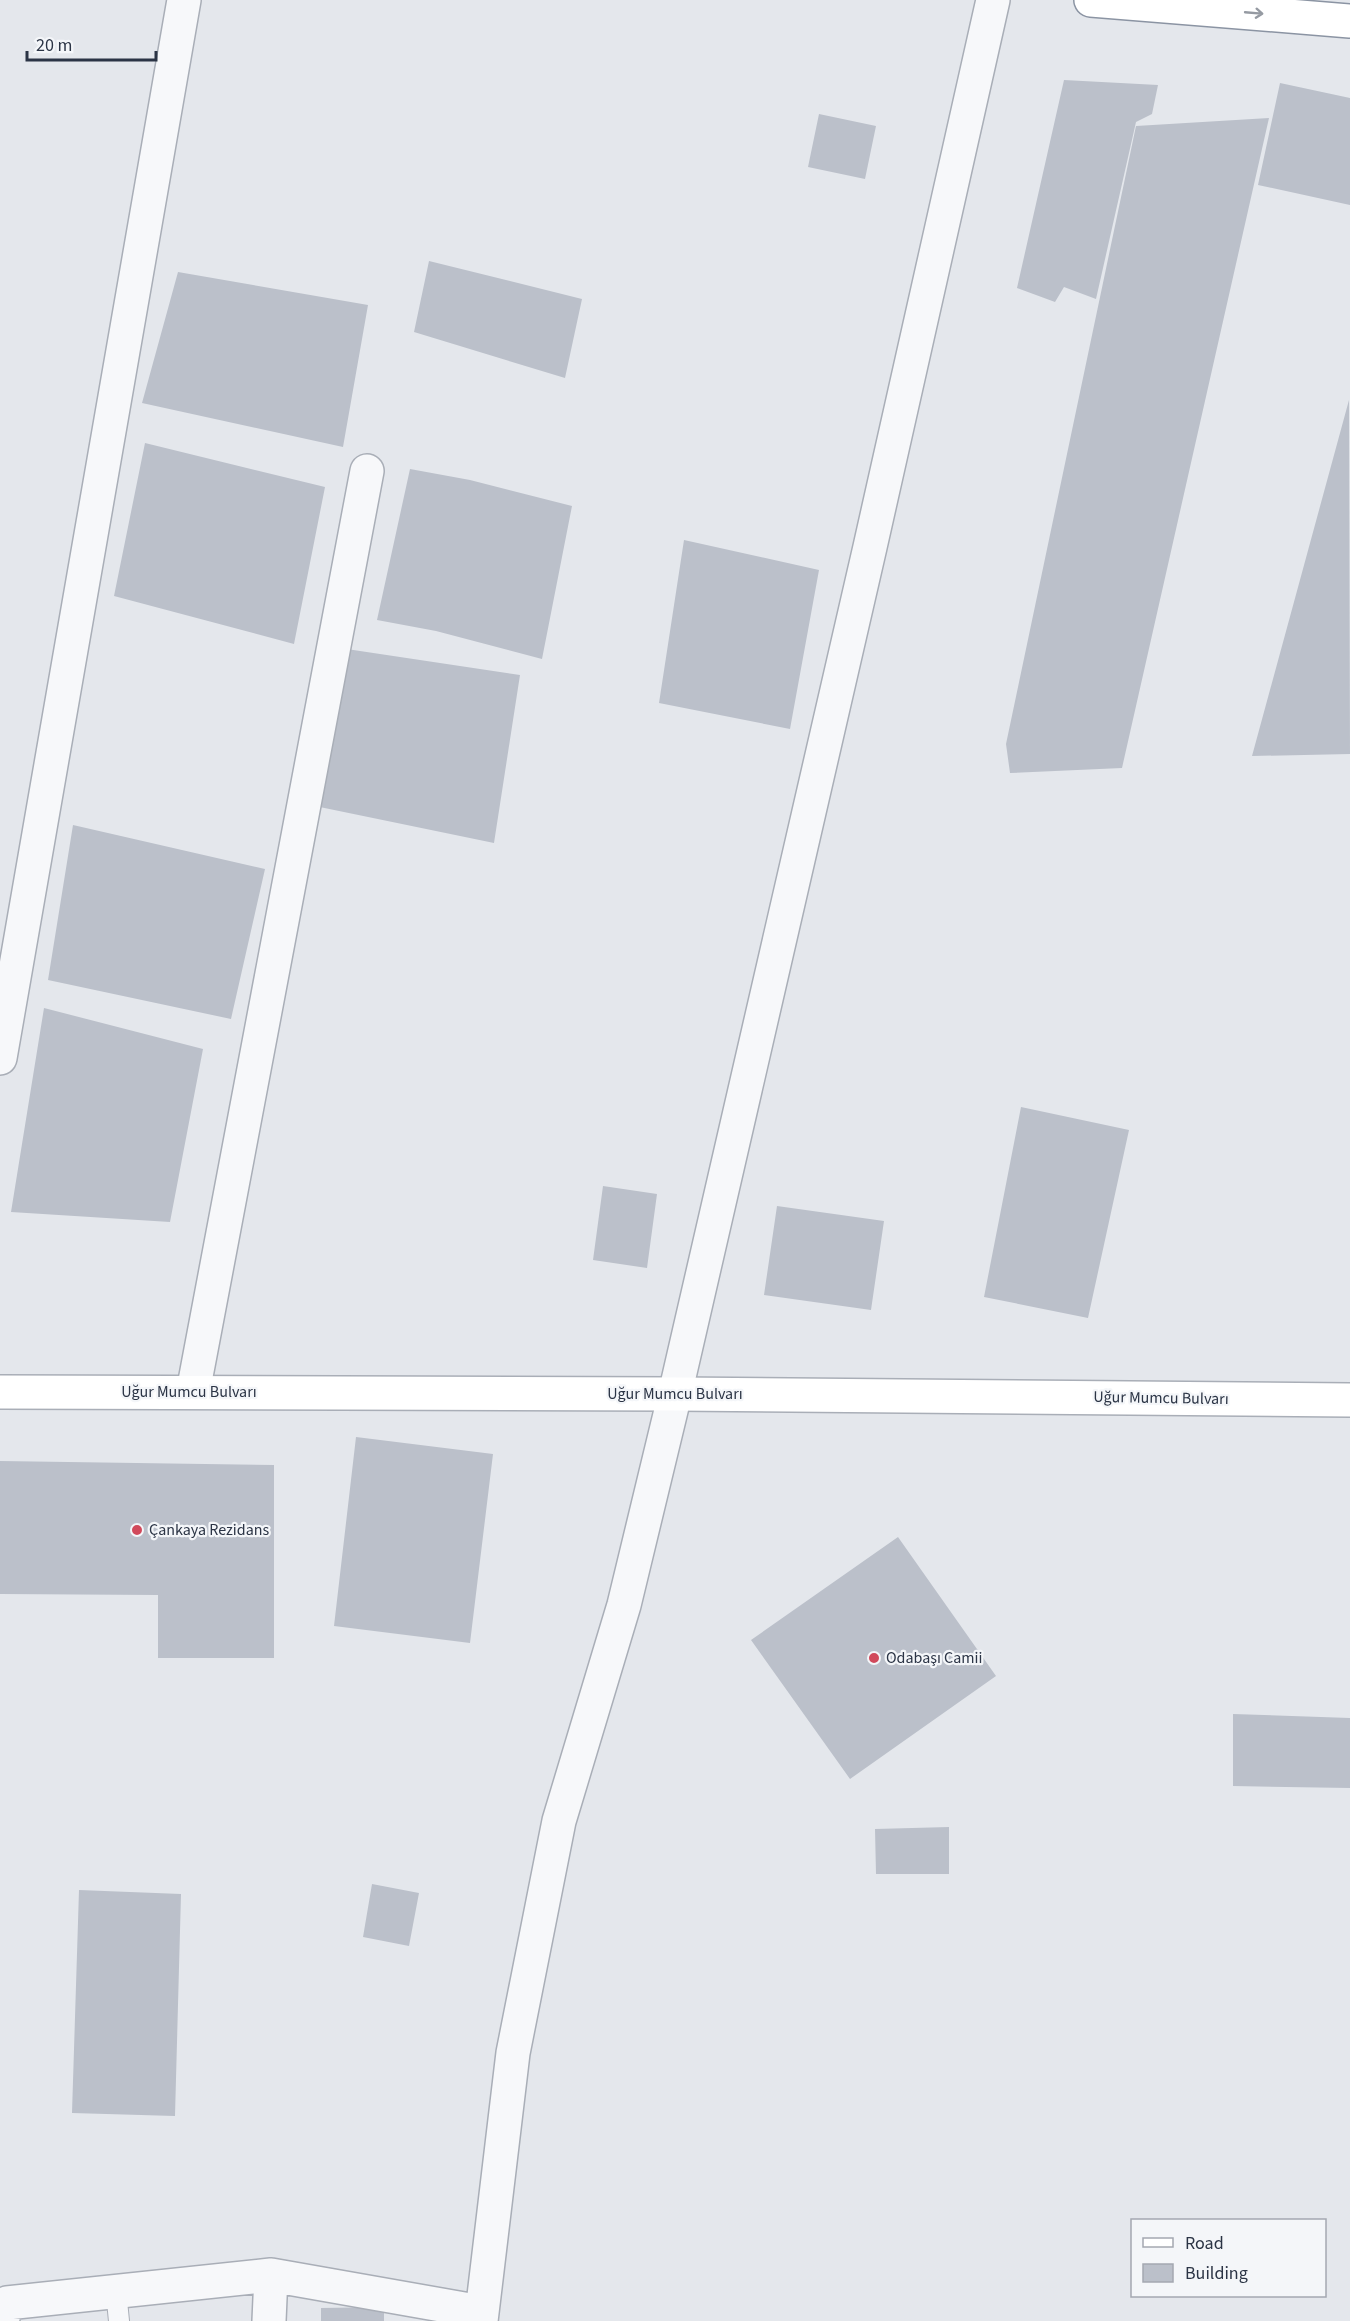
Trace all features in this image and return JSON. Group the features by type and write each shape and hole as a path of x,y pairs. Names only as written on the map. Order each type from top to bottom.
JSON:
{"main road":[{"path":"1091,0 1350,21"},
{"name":"Uğur Mumcu Bulvarı","path":"0,1392 675,1394 1350,1400"}],"street":[{"path":"0,1058 184,0"},
{"path":"3,2308 118,2306 271,2275 481,2316 513,2053 559,1821 624,1605 675,1394 993,0"},
{"path":"193,1392 367,471"},
{"path":"269,2321 271,2275"}],"building":[{"path":"1064,80 1158,85 1152,114 1136,122 1096,299 1064,287 1055,302 1017,288"},
{"path":"1280,83 1350,98 1350,205 1258,185"},
{"path":"819,114 876,126 865,179 808,167"},
{"path":"1269,118 1122,768 1010,773 1006,744 1136,126"},
{"path":"429,261 582,299 565,378 414,332"},
{"path":"178,272 368,305 343,447 142,403"},
{"path":"1349,400 1350,754 1252,756"},
{"path":"145,443 325,487 294,644 114,596"},
{"path":"410,469 470,480 572,506 542,659 436,631 377,620"},
{"path":"684,540 819,570 790,729 659,703"},
{"path":"340,648 520,675 494,843 310,805"},
{"path":"73,825 265,869 231,1019 48,980"},
{"path":"44,1008 203,1049 170,1222 11,1212"},
{"path":"1021,1107 1129,1130 1088,1318 984,1297"},
{"path":"603,1186 657,1194 647,1268 593,1260"},
{"path":"777,1206 884,1221 871,1310 764,1295"},
{"path":"356,1437 493,1454 470,1643 334,1626"},
{"name":"Çankaya Rezidans","path":"0,1461 274,1465 274,1658 158,1658 158,1595 0,1594"},
{"name":"Odabaşı Camii","path":"898,1537 996,1676 850,1779 751,1640"},
{"path":"1233,1714 1350,1718 1350,1788 1233,1786"},
{"path":"949,1827 949,1874 876,1874 875,1829"},
{"path":"372,1884 419,1893 409,1946 363,1937"},
{"path":"79,1890 181,1894 175,2116 72,2113"},
{"path":"384,2307 384,2321 321,2321 321,2308"}],"place":[{"name":"Çankaya Rezidans","path":"137,1530"},
{"name":"Odabaşı Camii","path":"874,1658"}]}
